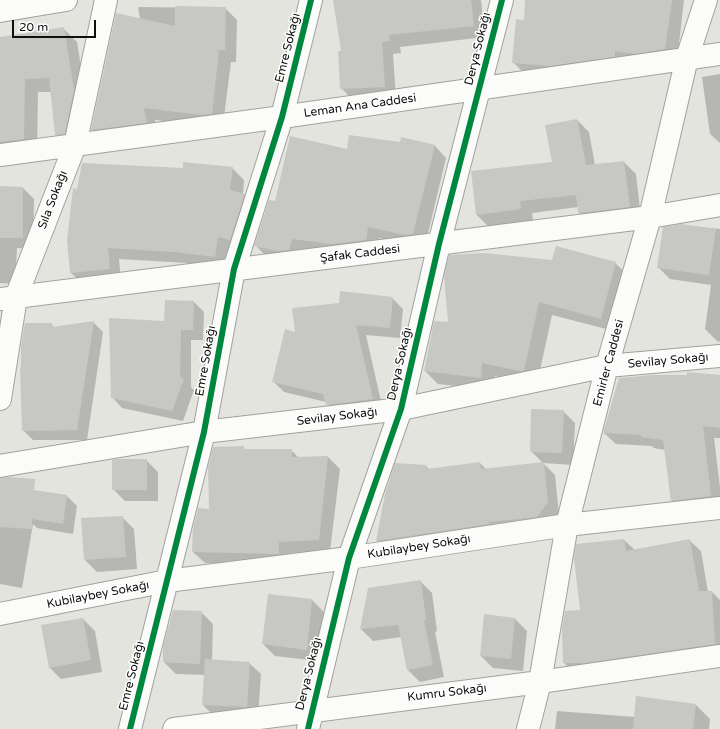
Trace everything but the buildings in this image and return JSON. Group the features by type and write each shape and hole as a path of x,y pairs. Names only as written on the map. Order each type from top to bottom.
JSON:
{"street":[{"path":"0,11 66,0"},
{"name":"Sıla Sokağı","path":"0,399 8,298 75,145 106,0"},
{"name":"Emre Sokağı","path":"130,729 204,432 234,269 282,117 311,0"},
{"name":"Derya Sokağı","path":"309,720 349,558 400,409 439,244 502,0"},
{"name":"Emirler Caddesi","path":"528,729 540,682 567,525 608,366 650,217 687,58 706,0"},
{"name":"Leman Ana Caddesi","path":"0,155 282,117 720,54"},
{"name":"Şafak Caddesi","path":"8,298 650,217 720,205"},
{"name":"Sevilay Sokağı","path":"0,466 204,432 400,409 608,366 720,356"},
{"name":"Kubilaybey Sokağı","path":"0,614 167,581 349,558 567,525 720,508"},
{"name":"Kumru Sokağı","path":"174,729 309,720 540,682 720,656"}],"cycle path":[{"path":"130,729 204,432 234,269 282,117 311,0"},
{"path":"308,729 349,558 401,409 439,244 502,0"}]}
